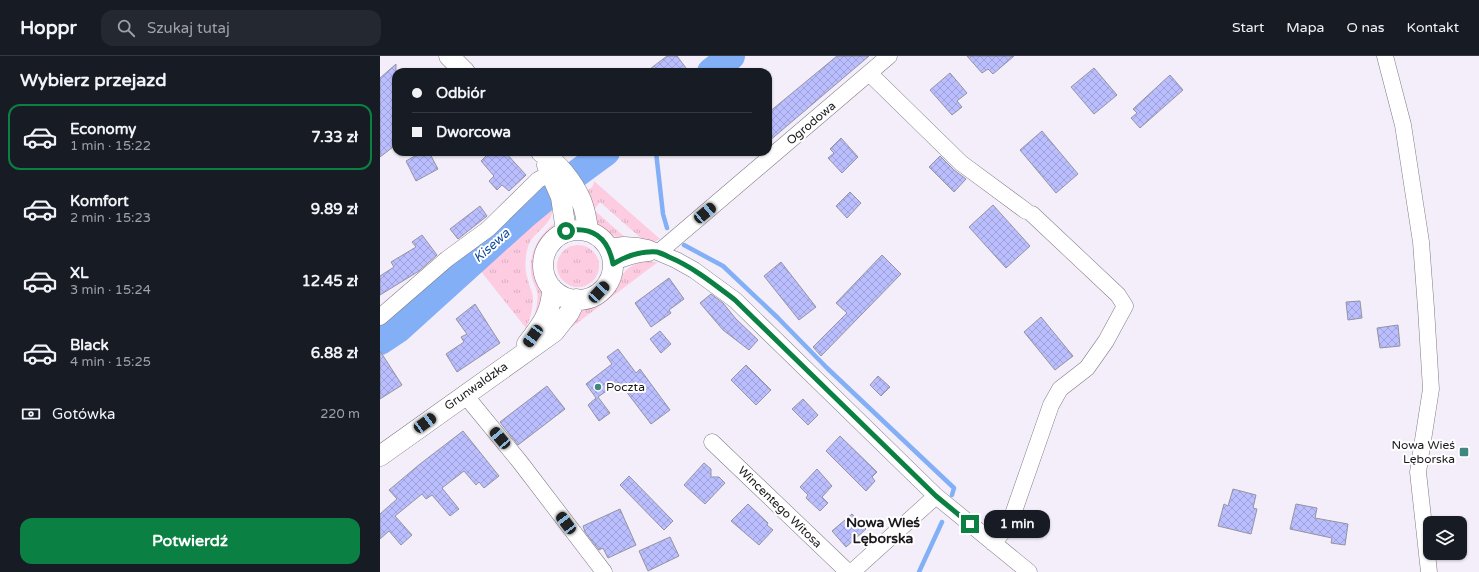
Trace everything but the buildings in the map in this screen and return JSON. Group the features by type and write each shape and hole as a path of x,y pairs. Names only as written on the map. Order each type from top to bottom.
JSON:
{"main road":[{"path":"449,56 461,68"},
{"path":"548,156 567,192 566,231"},
{"path":"567,192 581,200 588,231"},
{"path":"577,229 588,231 598,235 606,243 611,255 612,274 607,284 590,298 568,298 558,294 552,288 545,276 543,265 544,254 549,244 556,237 566,231 577,229"},
{"name":"Grunwaldzka","path":"514,360 540,327 549,310 552,300 552,288"},
{"name":"Grunwaldzka","path":"380,456 554,332 569,313 576,299"}],"street":[{"name":"Ogrodowa","path":"772,156 889,56"},
{"path":"1385,56 1403,125 1421,242 1431,389 1418,472 1429,572"},
{"path":"869,73 960,162 1029,213 1118,295 1125,306 1106,341 1087,368 1060,389 1051,405 1012,517 1007,527 993,543"},
{"name":"Ogrodowa","path":"659,252 772,156"},
{"path":"380,317 447,259 488,229 538,180 556,170"},
{"path":"611,255 624,258 634,255 659,252 694,270 735,300 936,496 1029,572"},
{"path":"465,395 520,462 604,572"},
{"name":"Wincentego Witosa","path":"712,442 848,572"},
{"path":"852,572 936,496"}],"green space":[{"path":"594,181 660,239 654,242 643,240 600,202 594,210 627,239 614,236 599,226 593,216 585,193 593,186"},
{"path":"552,209 550,219 532,239 527,252 526,271 533,298 531,314 526,328 479,269"},
{"path":"554,224 553,229 540,244 536,258 536,277 542,293 542,300 534,320 537,290 532,280 532,255 538,241"},
{"path":"578,245 593,251 599,266 593,281 578,287 563,281 557,266 563,251"},
{"path":"645,261 658,262 544,348 565,324 578,312 603,300 625,272 636,264"}],"waterway":[{"name":"Kisewa","path":"716,68 731,56"},
{"name":"Kisewa","path":"380,341 398,329 523,216 557,188 601,156"},
{"path":"656,156 663,214 667,228"},
{"path":"684,245 723,266 778,318 827,368 954,488 952,495"},
{"path":"919,572 942,522"}],"place":[{"name":"Poczta","path":"598,387"},
{"name":"Nowa Wieś Lęborska","path":"1464,452"}],"district":[{"name":"Nowa Wieś Lęborska","path":"883,530"}],"route":[{"path":"566,231 577,229 598,235 606,243 611,253 613,264 634,255 659,252 676,260 704,277 735,300 936,496 970,524"}]}
